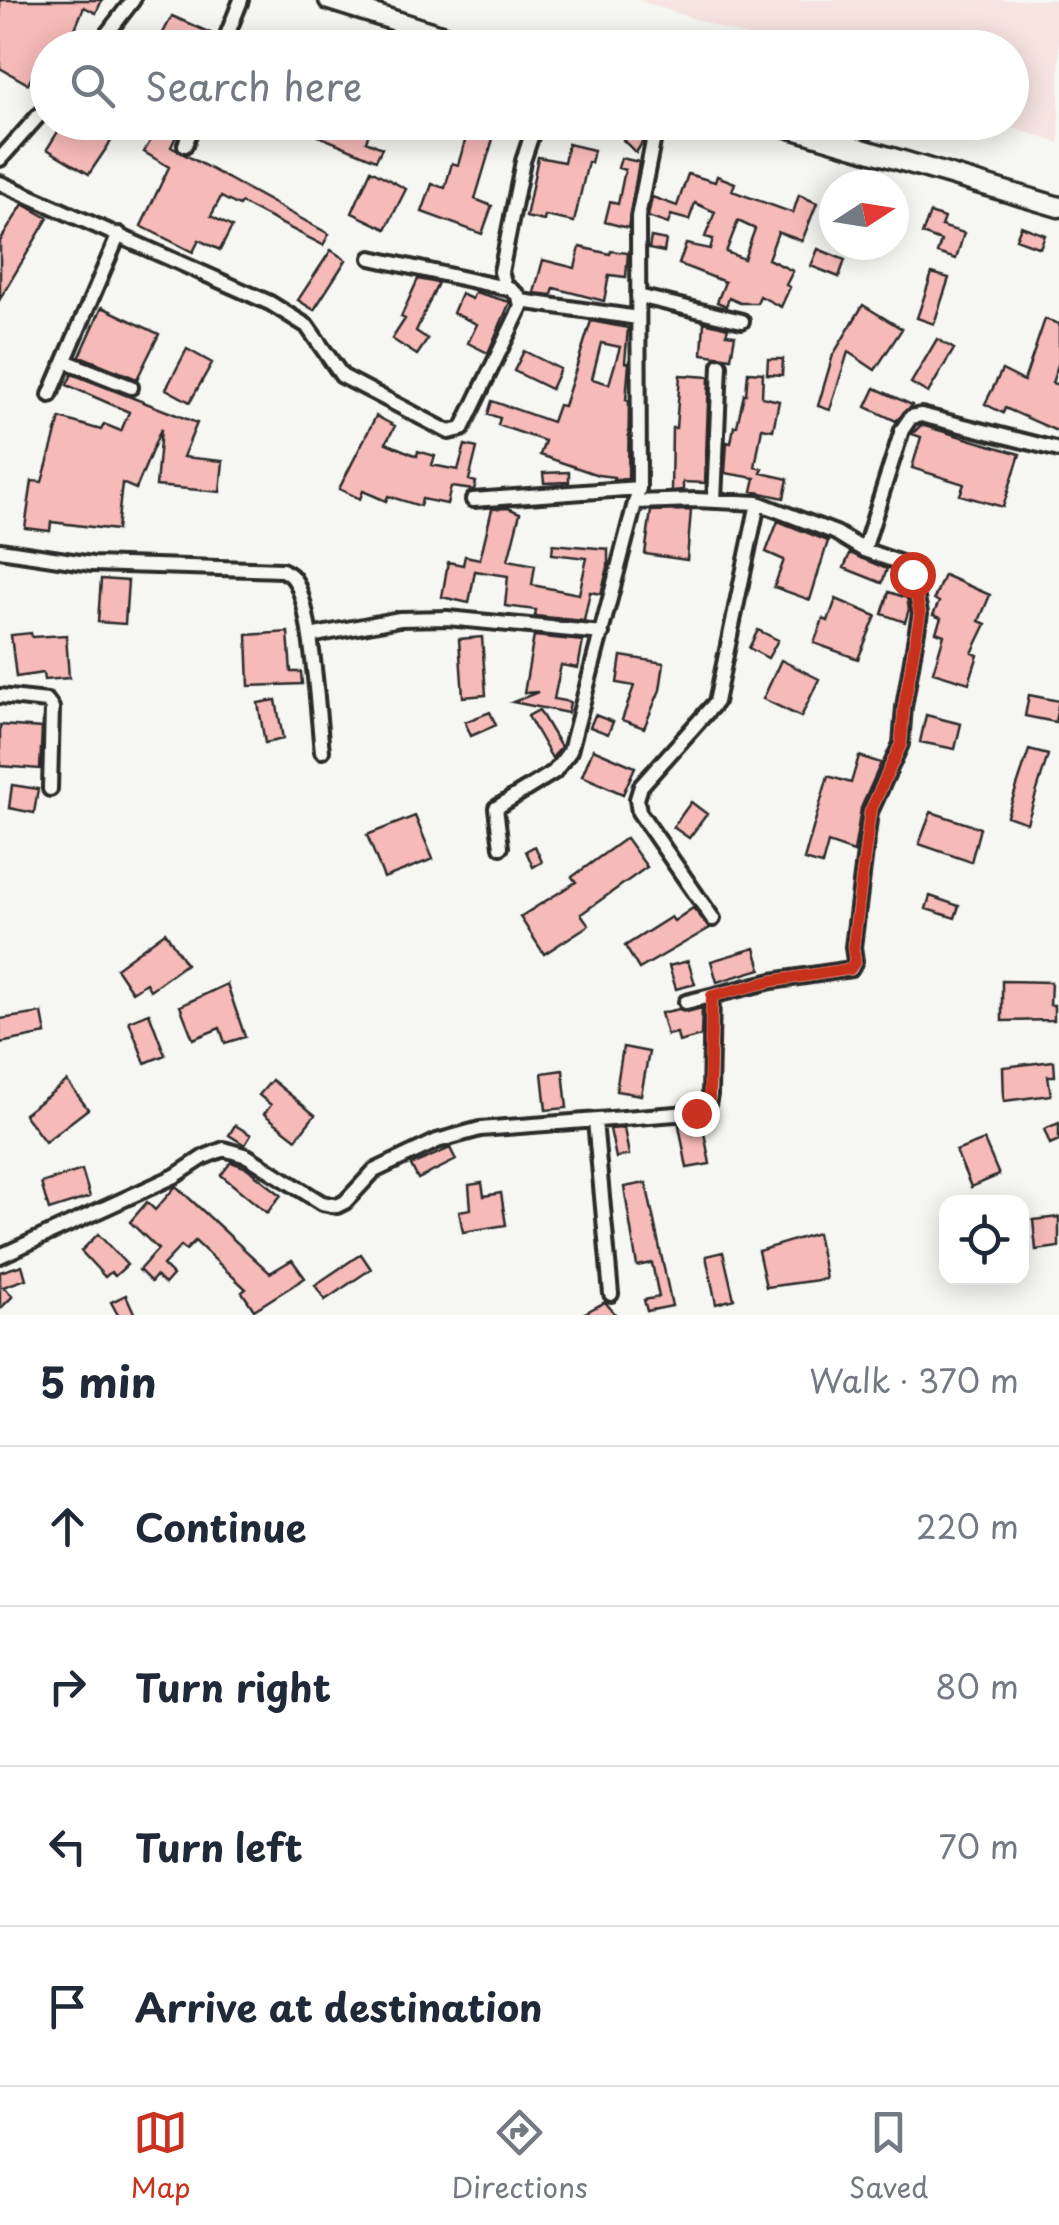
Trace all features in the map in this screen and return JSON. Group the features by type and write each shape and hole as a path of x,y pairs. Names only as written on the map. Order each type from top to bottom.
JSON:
{"street":[{"path":"110,30 132,0"},
{"path":"229,30 240,0"},
{"path":"329,0 425,30"},
{"path":"0,159 30,126"},
{"path":"185,145 187,140"},
{"path":"0,183 270,302 307,326 342,376 449,432 462,429 518,315 517,295 502,280 501,272 530,140"},
{"path":"501,847 496,808 554,772 570,751 637,495 638,218 653,140"},
{"path":"831,140 1059,207"},
{"path":"50,395 119,234"},
{"path":"370,258 517,295 638,318"},
{"path":"638,296 742,320"},
{"path":"65,361 131,387"},
{"path":"714,500 720,365"},
{"path":"864,550 902,430 911,418 921,415 1059,450"},
{"path":"473,500 637,495 758,503 904,564 912,574 920,614 901,744 870,812 853,948 855,961 850,969 772,981 686,1002"},
{"path":"713,919 639,812 637,799 641,786 716,702 758,503"},
{"path":"0,550 92,564 282,570 297,584 310,636 322,750"},
{"path":"310,636 400,620 448,618 602,634"},
{"path":"0,696 47,700 52,708 50,789"},
{"path":"0,1256 175,1176 224,1149 247,1156 322,1203 337,1206 374,1171 437,1141 480,1129 706,1110 710,1096 712,996"},
{"path":"594,1120 611,1294"}],"shaded area":[{"path":"638,0 1059,0 1059,143 1029,133 1029,30 727,30"}],"building":[{"path":"0,0 102,0 96,13 84,7 74,30 30,30 28,84 0,68"},
{"path":"172,16 204,30 165,30"},
{"path":"53,140 112,140 89,174 47,149"},
{"path":"151,140 174,140 171,147 329,234 323,245 241,203 239,206 221,197 211,216 232,227 220,250 199,240 193,252 141,226 169,167 144,152"},
{"path":"328,140 366,140 382,148 376,160"},
{"path":"465,140 493,140 475,199 492,206 482,234 422,212 432,184 445,188 452,163 458,165"},
{"path":"623,140 642,140 636,153"},
{"path":"568,144 594,150 574,222 526,217 538,157 564,162"},
{"path":"621,158 639,162 628,228 605,222 610,202 618,204 625,170 618,168"},
{"path":"371,170 406,189 386,229 352,213"},
{"path":"688,174 715,182 717,176 735,183 732,191 793,213 799,195 817,203 802,241 778,232 768,259 793,271 781,307 760,296 757,303 729,298 726,306 717,302 725,282 679,264 686,244 710,249 713,239 705,237 715,212 695,203 689,220 671,215 668,224 648,217 652,197 677,206","holes":["738,221 755,229 744,259 726,252"]},
{"path":"23,204 48,218 0,299 0,241"},
{"path":"930,213 944,218 941,226 964,233 956,259 937,253 941,241 922,234"},
{"path":"1021,226 1045,235 1040,248 1016,239"},
{"path":"651,237 666,240 664,252 649,249"},
{"path":"580,247 610,254 628,253 626,277 609,275 604,301 554,288 552,295 534,293 543,260 575,268"},
{"path":"818,249 819,260 845,260 839,277 811,266"},
{"path":"331,250 346,260 314,310 298,300"},
{"path":"932,273 949,278 934,324 917,318"},
{"path":"418,279 438,283 416,331 428,339 417,355 392,339 405,319 401,317"},
{"path":"475,292 510,302 488,353 468,343 477,324 453,313 461,294 472,299"},
{"path":"863,305 902,329 875,370 848,352 830,410 818,406 833,355"},
{"path":"102,307 159,334 137,379 80,356"},
{"path":"1045,319 1059,324 1059,362 1052,383 1059,385 1059,432 1005,408 1003,413 985,404 1002,370 1024,381"},
{"path":"591,321 628,328 628,479 613,480 614,477 540,455 545,441 498,425 500,418 488,414 492,401 552,422 558,405 564,406","holes":["601,343 620,347 609,384 592,379"]},
{"path":"704,322 728,328 726,334 735,335 731,358 702,354"},
{"path":"937,339 954,349 928,393 911,383"},
{"path":"187,349 212,363 190,402 166,389"},
{"path":"524,351 560,369 551,389 514,371"},
{"path":"768,359 783,359 782,375 767,374"},
{"path":"748,372 763,373 762,397 779,401 773,430 762,428 755,467 763,469 761,473 788,479 784,498 752,491 755,478 725,473 727,442 731,443 737,426"},
{"path":"72,374 197,423 183,457 223,461 220,492 156,486 161,429 136,489 122,483 117,530 51,522 50,531 25,528 32,481 42,482 60,418 101,430 104,424 121,431 129,412 67,385"},
{"path":"680,375 709,377 705,483 683,482 683,490 671,491 672,428 676,428"},
{"path":"875,388 912,405 896,421 866,407"},
{"path":"376,416 395,426 386,443 417,456 418,451 435,456 432,465 458,470 465,445 477,448 469,480 476,482 474,490 451,487 447,504 422,499 420,506 388,496 386,501 363,491 360,499 339,489"},
{"path":"921,425 1020,454 1003,507 960,495 964,484 912,468 921,437 912,434"},
{"path":"569,472 569,482 544,483 543,473"},
{"path":"508,508 520,513 508,560 535,565 532,585 579,594 587,558 552,554 553,544 608,549 601,594 590,592 584,621 535,616 536,610 505,606 508,576 475,571 469,603 442,597 448,562 463,565 465,556 480,559 492,509"},
{"path":"691,510 687,560 645,554 651,511"},
{"path":"778,521 828,541 810,600 774,587 784,560 766,552"},
{"path":"850,553 887,569 882,583 844,568"},
{"path":"944,575 990,595 979,621 986,624 972,653 978,655 969,683 933,672 944,635 936,632 941,618 933,615 939,602 934,599"},
{"path":"101,579 128,581 125,624 98,622"},
{"path":"889,592 907,598 905,622 882,614"},
{"path":"836,599 876,616 858,659 814,643"},
{"path":"758,630 778,640 768,658 749,648"},
{"path":"288,632 291,672 301,672 302,684 249,686 247,635"},
{"path":"31,633 32,637 66,635 69,678 44,680 43,673 16,677 11,635"},
{"path":"534,636 583,641 578,668 561,665 554,699 570,702 568,713 513,702 538,692 524,693"},
{"path":"482,637 486,695 463,697 459,639"},
{"path":"621,656 664,663 660,690 644,728 622,720 634,686 617,683"},
{"path":"781,660 819,679 801,717 763,699"},
{"path":"1029,695 1059,701 1055,722 1025,716"},
{"path":"276,700 283,739 265,743 258,703"},
{"path":"539,710 561,747 552,758 528,716"},
{"path":"490,712 496,725 471,736 465,722"},
{"path":"595,715 613,722 608,734 590,727"},
{"path":"926,715 961,724 955,749 920,742"},
{"path":"0,725 42,728 40,769 0,766"},
{"path":"593,749 635,767 623,794 582,776"},
{"path":"1029,750 1048,755 1027,823 1007,816"},
{"path":"859,756 881,763 861,808 854,852 828,843 822,865 804,860 828,776 851,783"},
{"path":"12,785 38,789 34,813 9,808"},
{"path":"691,802 707,814 689,838 673,827"},
{"path":"931,812 980,828 971,862 919,844"},
{"path":"415,816 433,859 384,878 367,835"},
{"path":"626,838 647,867 581,914 589,925 544,954 520,917 576,882 572,877"},
{"path":"535,846 542,862 533,867 526,851"},
{"path":"930,896 959,906 955,918 926,909"},
{"path":"693,908 710,928 639,969 625,946"},
{"path":"165,932 186,964 150,990 146,983 132,992 116,968"},
{"path":"755,948 761,969 717,982 711,961"},
{"path":"688,961 695,984 676,989 669,966"},
{"path":"1002,981 1051,982 1054,1020 1002,1021"},
{"path":"227,984 245,1037 225,1043 220,1028 193,1039 180,1006"},
{"path":"702,1008 701,1036 679,1042 677,1033 667,1035 661,1013"},
{"path":"42,1013 46,1034 0,1043 0,1019"},
{"path":"149,1013 165,1055 145,1063 129,1021"},
{"path":"623,1047 649,1052 641,1095 616,1091"},
{"path":"1054,1061 1055,1076 1048,1076 1051,1095 1004,1101 1003,1067"},
{"path":"563,1070 567,1108 546,1110 542,1073"},
{"path":"272,1080 315,1115 296,1139 264,1114 271,1105 259,1095"},
{"path":"67,1081 88,1109 45,1142 24,1114"},
{"path":"702,1122 710,1164 687,1168 679,1125"},
{"path":"1059,1123 1059,1140 1050,1144 1044,1129"},
{"path":"235,1125 251,1135 245,1145 229,1135"},
{"path":"624,1128 629,1155 616,1158 610,1129"},
{"path":"984,1140 999,1175 971,1187 956,1151"},
{"path":"450,1148 456,1160 418,1179 411,1165"},
{"path":"231,1162 247,1168 281,1195 267,1213 221,1175"},
{"path":"82,1170 90,1197 49,1210 41,1183"},
{"path":"482,1183 484,1196 501,1193 506,1225 463,1232 459,1211 471,1209 469,1185"},
{"path":"646,1183 672,1306 647,1311 644,1300 659,1297 652,1263 637,1266 624,1187"},
{"path":"176,1186 270,1273 292,1260 305,1278 254,1310 242,1292 246,1289 195,1241 186,1250 181,1246 163,1265 173,1275 165,1284 156,1276 151,1282 139,1270 158,1249 130,1222 147,1202 155,1210"},
{"path":"1059,1217 1059,1247 1036,1250 1033,1220"},
{"path":"817,1233 826,1279 766,1287 758,1251"},
{"path":"98,1234 127,1265 115,1276 111,1272 105,1277 81,1251"},
{"path":"723,1252 734,1299 716,1304 706,1256"},
{"path":"361,1254 371,1269 325,1300 315,1285"},
{"path":"22,1265 26,1279 3,1287 13,1296 0,1309 0,1272"},
{"path":"126,1295 135,1315 118,1315 111,1302"},
{"path":"605,1302 616,1315 581,1315"}],"route":[{"path":"696,1113 706,1110 709,1104 712,996 772,981 850,969 855,961 853,948 870,812 901,744 920,614 912,574"}]}
